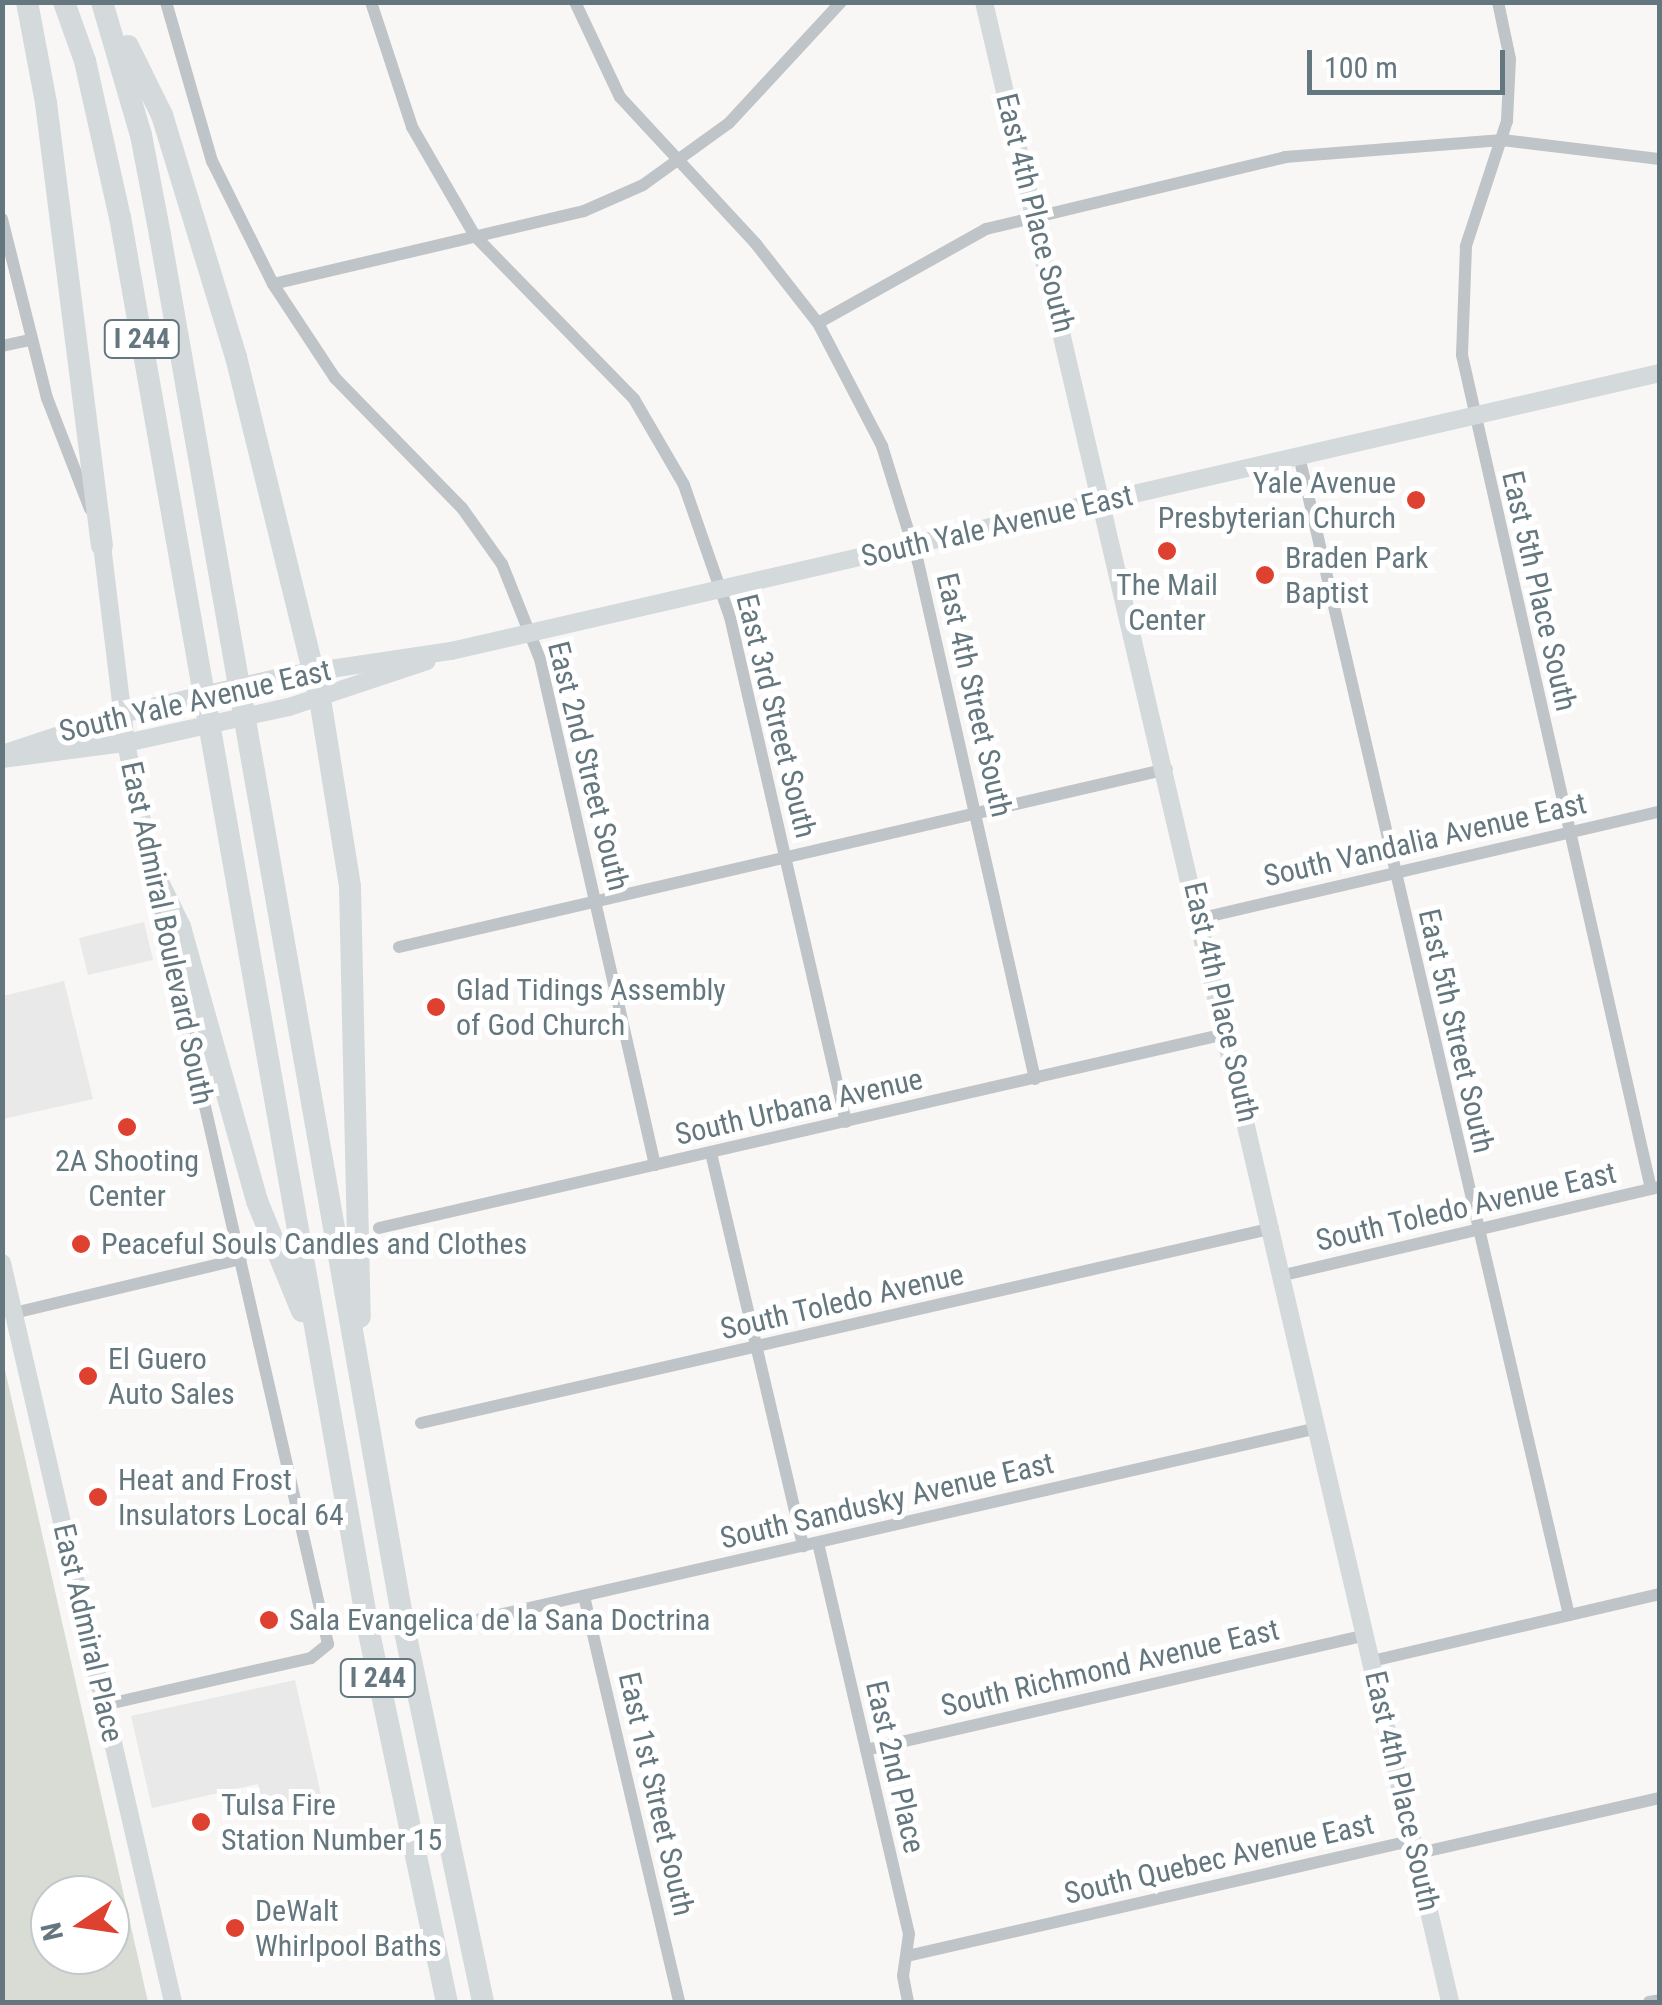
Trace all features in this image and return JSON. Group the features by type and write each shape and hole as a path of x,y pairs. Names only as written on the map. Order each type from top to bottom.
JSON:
{"highway":[{"path":"27,2 46,103 102,545"},
{"name":"I 244","path":"64,2 90,80 120,217 318,1352 446,2002"},
{"path":"104,2 162,115 255,424 320,699 350,886 361,1221 359,1371"},
{"name":"I 244","path":"104,2 154,202 359,1371 483,2002"},
{"path":"152,870 180,927 258,1201 318,1352"}],"main road":[{"name":"East 4th Place South","path":"984,2 1229,1033 1450,2002"},
{"name":"South Yale Avenue East","path":"2,756 151,706 314,669 451,651 1660,373"},
{"name":"East Admiral Boulevard South","path":"102,545 126,743 152,870"},
{"name":"South Yale Avenue East","path":"2,756 126,743 289,707 451,651"},
{"name":"East Admiral Place","path":"2,1263 173,2002"}],"street":[{"name":"East 2nd Street South","path":"166,2 212,161 272,284 335,378 483,534 540,659 655,1165"},
{"name":"East 3rd Street South","path":"371,2 412,127 475,236 634,400 684,485 719,590 846,1122"},
{"name":"East 4th Street South","path":"575,2 620,96 678,164 756,244 818,323 882,446 912,545 1035,1079"},
{"path":"272,284 584,211 678,164 728,123 841,2"},
{"name":"East 5th Place South","path":"1498,2 1510,59 1502,140 1474,213 1460,290 1473,416 1655,1188"},
{"path":"818,323 950,245 1035,214 1284,157 1502,140 1660,159"},
{"name":"East Admiral Boulevard South","path":"2,219 30,340 102,545"},
{"path":"2,346 30,340"},
{"name":"East 5th Street South","path":"1299,456 1569,1614"},
{"path":"399,947 1167,770"},
{"name":"South Vandalia Avenue East","path":"1202,918 1660,812"},
{"name":"East Admiral Boulevard South","path":"104,1705 325,1650 301,1507 174,979 152,870"},
{"name":"South Urbana Avenue","path":"379,1228 1229,1033"},
{"path":"711,1153 802,1546"},
{"name":"South Toledo Avenue East","path":"1284,1275 1655,1188"},
{"name":"South Toledo Avenue","path":"422,1423 1273,1228"},
{"path":"14,1314 242,1259"},
{"name":"South Sandusky Avenue East","path":"468,1622 1318,1428"},
{"name":"East 2nd Place","path":"818,1543 909,1934 908,2002"},
{"path":"1372,1661 1660,1594"},
{"name":"East 1st Street South","path":"584,1596 679,2002"},
{"name":"South Richmond Avenue East","path":"866,1750 1366,1636"},
{"name":"South Quebec Avenue East","path":"907,1956 1394,1845 1428,1851 1660,1798"},
{"path":"1649,2002 1660,2000"}],"shaded area":[{"path":"144,922 153,960 88,975 79,938"},
{"path":"64,981 93,1099 3,1119 3,996"},
{"path":"3,1361 119,1875 30,1875 30,1975 130,1975 130,1922 148,2002 3,2002"},
{"path":"295,1680 322,1799 265,1812 258,1784 152,1808 131,1716"}],"place":[{"name":"Yale Avenue Presbyterian Church","path":"1416,500"},
{"name":"The Mail Center","path":"1167,551"},
{"name":"Braden Park Baptist","path":"1265,575"},
{"name":"Glad Tidings Assembly of God Church","path":"436,1007"},
{"name":"2A Shooting Center","path":"127,1127"},
{"name":"Peaceful Souls Candles and Clothes","path":"81,1244"},
{"name":"El Guero Auto Sales","path":"88,1376"},
{"name":"Heat and Frost Insulators Local 64","path":"98,1497"},
{"name":"Sala Evangelica de la Sana Doctrina","path":"269,1620"},
{"name":"Tulsa Fire Station Number 15","path":"201,1822"},
{"name":"DeWalt Whirlpool Baths","path":"235,1928"}]}
